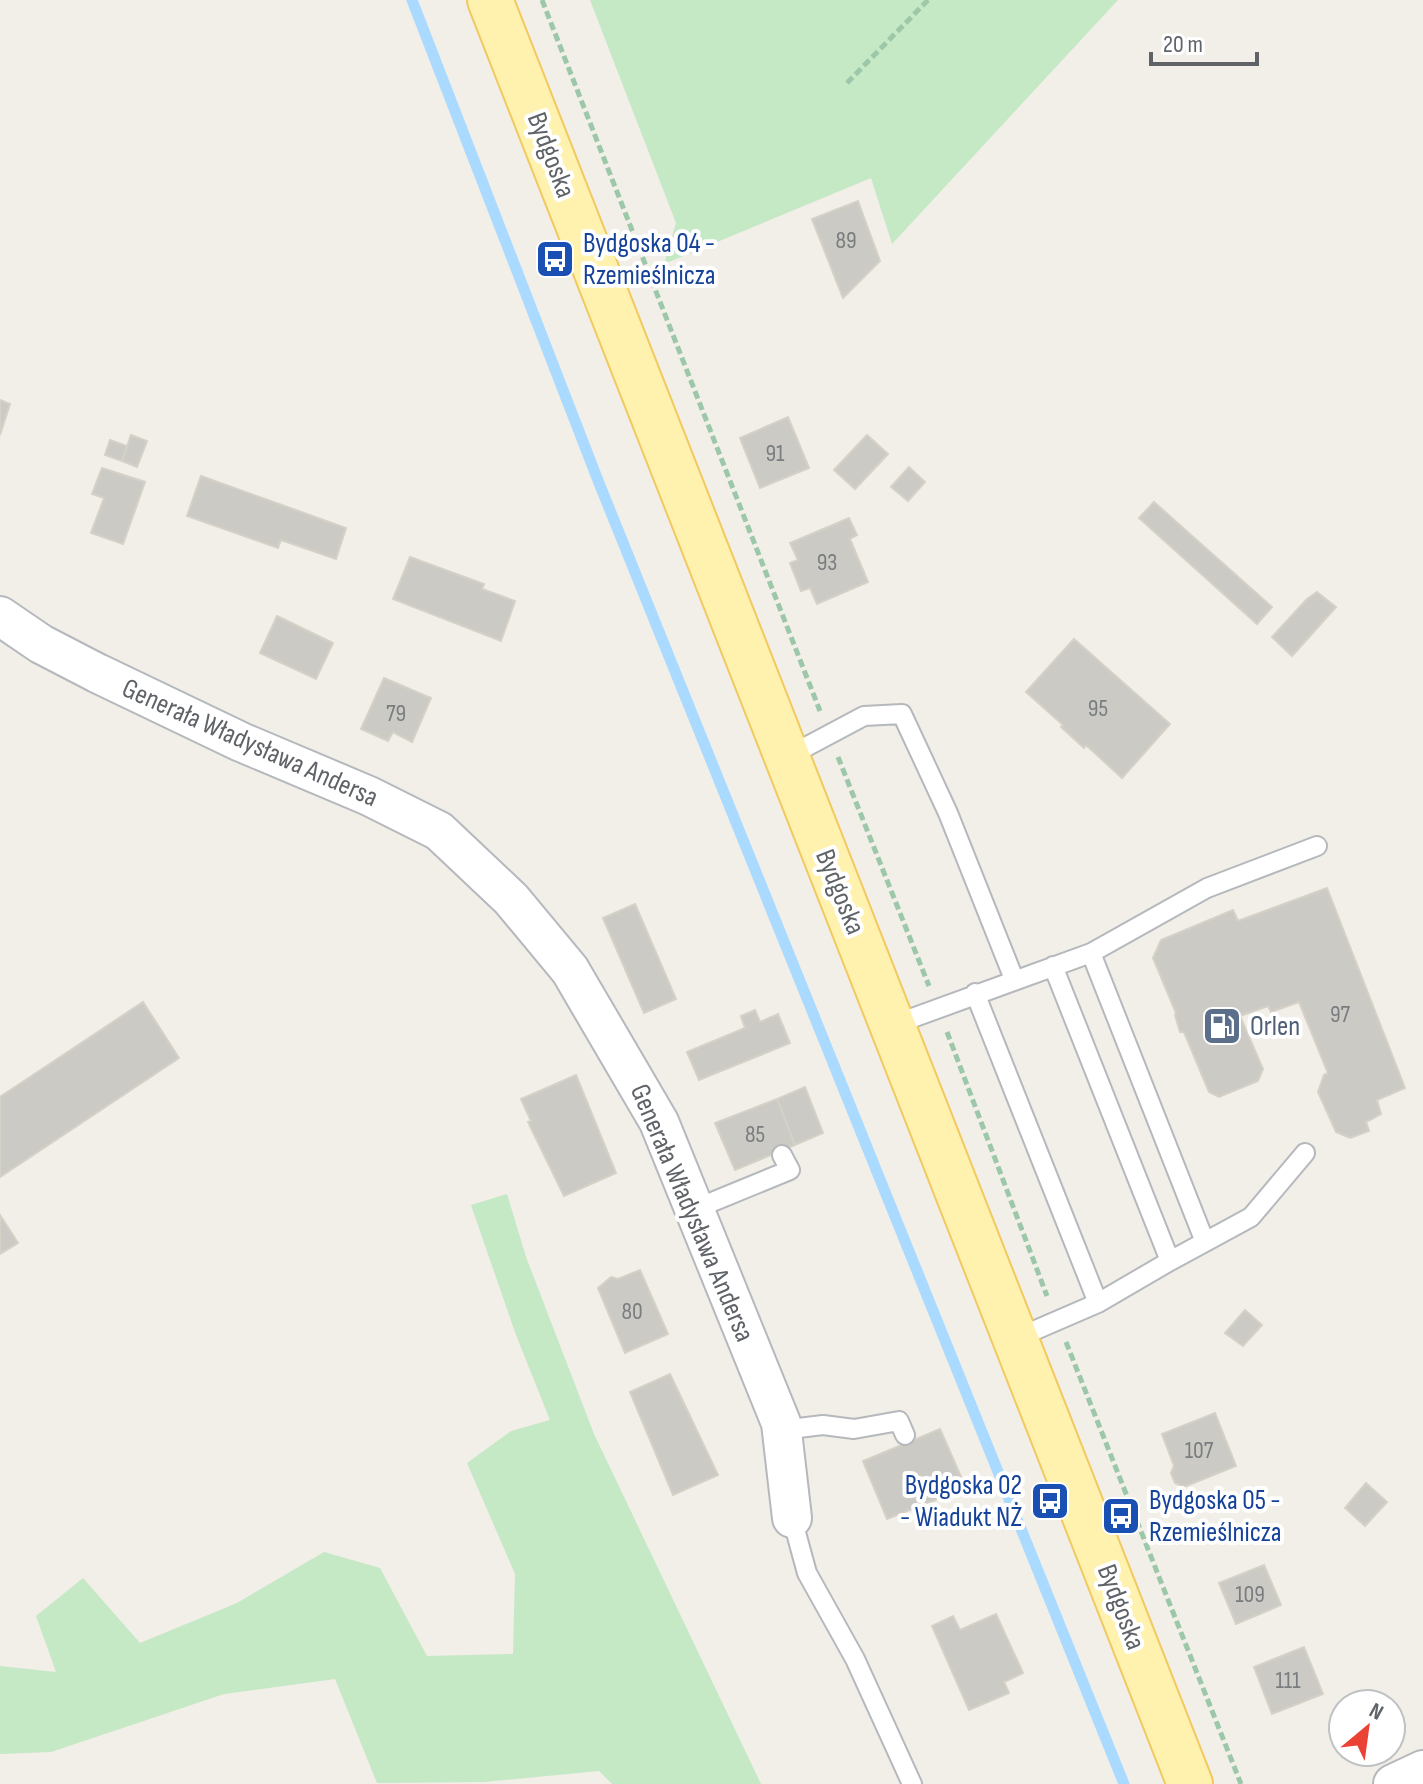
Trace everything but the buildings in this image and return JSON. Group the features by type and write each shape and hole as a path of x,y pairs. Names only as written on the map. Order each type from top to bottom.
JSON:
{"main road":[{"name":"Bydgoska","path":"490,0 1190,1784"}],"street":[{"name":"Generała Władysława Andersa","path":"0,616 41,644 97,673 241,742 369,796 439,831 511,899 570,970 659,1122 782,1430 792,1518"},
{"path":"1393,1784 1423,1770"}],"lane":[{"path":"787,757 864,716 902,714 948,813 1014,979"},
{"path":"893,1025 1091,953 1207,888 1317,846"},
{"path":"1091,953 1205,1242"},
{"path":"1053,966 1170,1261"},
{"path":"975,993 1098,1303"},
{"path":"1017,1338 1098,1303 1251,1217 1305,1153"},
{"path":"695,1209 790,1170 782,1155"},
{"path":"782,1430 823,1425 854,1429 899,1421 905,1435"},
{"name":"Generała Władysława Andersa","path":"792,1518 807,1573 855,1659 912,1784"}],"path":[{"path":"542,0 938,1008 1057,1321 1241,1784"},
{"path":"847,83 928,0"}],"green space":[{"path":"590,0 1118,0 892,244 871,178 664,264 676,223"},
{"path":"507,1194 526,1257 594,1434 761,1784 612,1784 599,1771 483,1782 377,1783 335,1679 224,1694 51,1752 0,1754 0,1666 56,1672 36,1616 83,1578 140,1643 237,1603 324,1552 380,1568 427,1656 513,1654 515,1574 467,1463 511,1431 550,1420 516,1335 471,1205"}],"waterway":[{"path":"412,0 599,483 1124,1784"}],"place":[{"name":"Bydgoska 04 - Rzemieślnicza","path":"555,259"},
{"name":"Orlen","path":"1222,1026"},
{"name":"Bydgoska 02 - Wiadukt NŻ","path":"1050,1501"},
{"name":"Bydgoska 05 - Rzemieślnicza","path":"1121,1516"}]}
